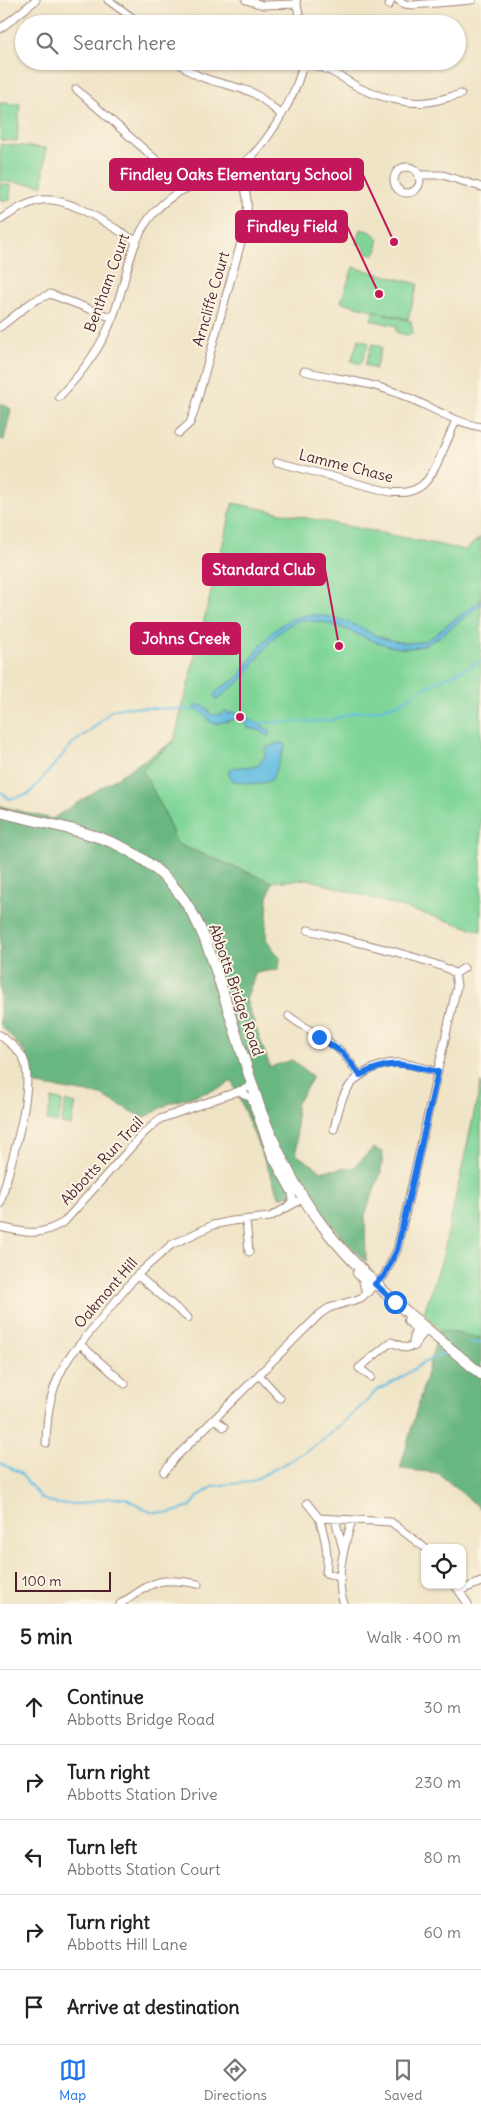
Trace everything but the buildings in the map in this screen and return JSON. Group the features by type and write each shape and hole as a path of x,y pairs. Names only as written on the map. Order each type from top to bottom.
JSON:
{"main road":[{"name":"Abbotts Bridge Road","path":"0,812 100,838 123,848 159,872 177,891 200,925 253,1086 274,1143 304,1198 371,1288 395,1302 481,1374"},
{"name":"Abbotts Bridge Road","path":"395,1302 393,1304 395,1308 418,1329 414,1345"}],"street":[{"path":"17,15 36,0"},
{"path":"108,0 129,15"},
{"path":"246,0 263,5 296,2 299,15"},
{"path":"398,0 404,4 413,5 472,0"},
{"path":"0,29 15,17"},
{"path":"188,70 203,78 253,93 282,115"},
{"name":"Bentham Court","path":"59,397 73,382 95,352 113,318 136,241 151,216 165,201 182,189 237,168 254,153 282,115 295,90 301,70"},
{"path":"330,70 366,91 403,101 426,102 460,94"},
{"path":"76,89 162,165 182,189"},
{"name":"Arncliffe Court","path":"179,433 190,423 196,406 245,228 248,214 248,195 237,168"},
{"path":"419,175 443,175 481,187"},
{"path":"0,220 31,203 52,200 76,208 136,241"},
{"path":"0,327 32,302 50,294 113,318"},
{"path":"304,371 377,386 402,395 456,420 481,427"},
{"name":"Lamme Chase","path":"277,462 390,492 409,492 426,482 433,473 456,420"},
{"path":"164,1472 175,1458 320,1314 330,1308 361,1298 384,1276 397,1250 457,986 455,974 448,968 419,959 308,930"},
{"path":"455,974 464,968"},
{"path":"289,1016 302,1027 334,1046 349,1060 360,1075"},
{"path":"0,1036 24,1059 27,1073 27,1096 3,1180 0,1204"},
{"path":"334,1129 339,1106 346,1090 360,1075 390,1063 400,1063 438,1072"},
{"name":"Abbotts Run Trail","path":"0,1227 28,1234 51,1230 64,1222 143,1134 160,1119 253,1086"},
{"path":"239,1091 251,1098 271,1155 292,1193 293,1200 284,1211"},
{"name":"Oakmont Hill","path":"46,1443 47,1420 52,1391 62,1367 137,1275 171,1245 187,1236 232,1221 270,1217 284,1211 304,1198"},
{"path":"246,1220 249,1252"},
{"path":"137,1275 188,1318"},
{"path":"371,1377 360,1368 391,1342 406,1348 414,1345 431,1332"},
{"path":"80,1344 125,1384"},
{"path":"259,1375 280,1398"},
{"path":"215,1418 224,1427"},
{"path":"307,1503 319,1518 325,1537 328,1559 326,1573 341,1578"},
{"path":"319,1518 391,1522 421,1545"},
{"path":"335,1519 344,1550"},
{"path":"344,1604 340,1594 341,1578 344,1550 352,1520"},
{"path":"120,1604 145,1587 161,1580 176,1580 198,1584"},
{"path":"466,1586 481,1582"},
{"path":"458,1589 468,1604"}],"green space":[{"path":"0,103 20,104 17,141 0,140"},
{"path":"0,144 46,148 43,185 0,181"},
{"path":"0,184 11,185 10,200 0,200"},
{"path":"361,229 371,232 379,239 378,250 373,255 368,254 362,244 356,243"},
{"path":"353,267 418,284 408,319 341,302"},
{"path":"374,311 411,321 413,334 406,335 396,332 397,326 371,320"},
{"path":"359,339 369,343 361,364 351,361"},
{"path":"372,344 382,347 375,369 365,365"},
{"path":"0,403 11,409 4,440 0,439"},
{"path":"233,503 465,550 481,537 481,931 308,879 272,882 177,844 162,807 142,770 174,741"},
{"path":"174,741 142,770 162,807 177,844 272,882 268,896 266,939 280,958 279,970 256,972 246,1000 270,1067 292,1060 313,1077 296,1105 297,1155 322,1171 354,1167 373,1148 383,1152 381,1172 365,1215 366,1262 340,1235 305,1189 280,1198 232,1081 221,1088 170,1103 144,1118 101,1095 32,1084 26,1054 0,1024 0,806 52,819"},
{"path":"481,1082 481,1338 439,1330 424,1312 442,1259"},
{"path":"52,1098 63,1101 57,1123 47,1121"},
{"path":"66,1101 76,1104 71,1126 61,1124"},
{"path":"439,1330 481,1338 481,1509 438,1473 400,1469"}],"water":[{"path":"481,600 481,605 436,639 421,646 407,648 393,647 380,643 327,623 300,620 289,625 274,638 240,681 217,700 214,696 220,689 239,677 272,633 283,624 295,618 309,615 325,616 349,623 386,639 414,643 430,638"},
{"path":"195,705 204,706 212,715 222,714 226,710 229,715 231,712 243,715 271,731 268,737 261,731 248,728 246,723 237,719 214,724 210,722 205,714 194,708"},
{"path":"278,743 285,744 285,747 272,779 257,784 231,780 228,772 231,769 258,766 265,756 266,748"}],"waterway":[{"path":"254,723 329,721 356,712 374,711 398,704 426,687 481,661"},
{"path":"9,799 29,794 72,744 92,729 112,710 127,707 196,710"},
{"path":"0,791 9,799"},
{"path":"468,1343 481,1343"},
{"path":"0,1463 19,1472 42,1499 57,1504 81,1504 109,1498 125,1498 151,1512 170,1513 190,1507 199,1496 214,1486 250,1482 288,1462 319,1443 376,1391 423,1363 446,1352"}],"place":[{"name":"Findley Oaks Elementary School","path":"394,242"},
{"name":"Findley Field","path":"379,294"},
{"name":"Standard Club","path":"339,646"},
{"name":"Johns Creek","path":"240,717"}],"route":[{"path":"319,1037 343,1053 360,1075 390,1063 400,1063 438,1072 397,1250 384,1276 375,1284 395,1302"}]}
